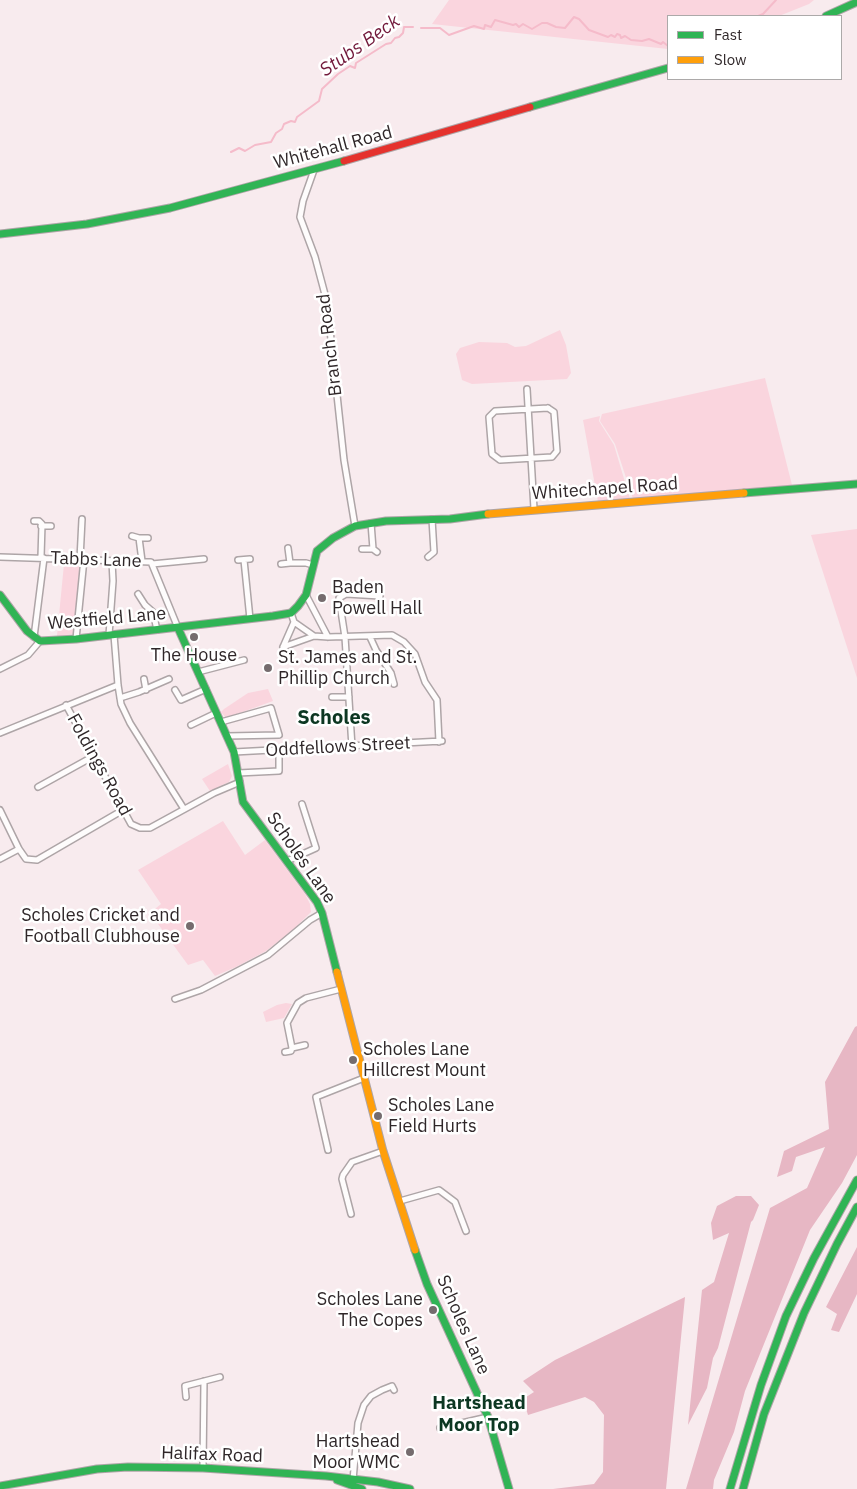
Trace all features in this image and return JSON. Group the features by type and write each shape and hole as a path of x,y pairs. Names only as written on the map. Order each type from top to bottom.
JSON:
{"main road":[{"path":"828,15 857,2"},
{"name":"Whitehall Road","path":"0,234 87,224 170,208 315,169 667,68"},
{"name":"Whitechapel Road","path":"306,595 315,556 322,547 333,538 355,526 371,522 432,519 534,509 857,484"},
{"name":"Westfield Lane","path":"0,595 27,631 37,639 76,640 291,613"},
{"path":"291,613 306,595"},
{"name":"Scholes Lane","path":"178,628 234,752 244,802 317,902 322,913 383,1151 428,1284 488,1417 509,1489"},
{"path":"730,1489 761,1385 786,1316 814,1258 857,1180"},
{"path":"743,1489 764,1414 801,1322 837,1244 857,1207"},
{"name":"Halifax Road","path":"0,1486 97,1469 128,1467 203,1468 326,1476 353,1482 378,1482 410,1489"},
{"name":"Halifax Road","path":"353,1482 362,1489"}],"street":[{"name":"Branch Road","path":"315,169 303,202 300,217 316,258 327,302 344,460 355,526"},
{"path":"527,389 534,509"},
{"path":"548,408 554,412 557,451 552,457 531,458 500,460 492,454 489,418 495,411 548,408"},
{"path":"76,640 82,559 82,519"},
{"path":"428,557 434,552 432,519"},
{"path":"34,521 39,521 42,525 51,526"},
{"path":"362,549 375,550 371,522"},
{"path":"0,669 28,655 37,639 43,557 42,525"},
{"path":"132,536 148,538"},
{"path":"139,538 142,561"},
{"path":"288,548 290,563"},
{"name":"Tabbs Lane","path":"0,557 151,562 178,628"},
{"path":"152,564 204,559"},
{"path":"244,560 250,619"},
{"path":"112,561 111,635 120,698 130,723 184,809"},
{"path":"281,564 306,563 313,565"},
{"path":"138,594 145,605 153,612 157,630"},
{"path":"352,746 345,637 338,598 346,594 380,596"},
{"path":"306,595 328,637"},
{"path":"291,613 294,622 314,636"},
{"path":"294,622 282,647 314,636 370,636 376,650 391,672 394,684"},
{"name":"Oddfellows Street","path":"234,752 441,741 437,700 425,682 415,654 404,642 392,635 370,636"},
{"path":"198,672 244,660"},
{"path":"144,679 146,690"},
{"path":"120,698 146,690 169,679"},
{"path":"0,733 118,685"},
{"path":"175,690 181,700 206,689"},
{"path":"332,697 348,697"},
{"name":"Foldings Road","path":"66,705 131,824 140,828 150,828 214,792 240,782"},
{"path":"220,722 271,708 279,735 227,736"},
{"path":"191,725 216,713"},
{"path":"238,773 279,771 279,750"},
{"path":"38,786 94,756"},
{"path":"287,861 316,848 302,804"},
{"path":"0,810 26,859 37,860 123,810"},
{"path":"0,859 19,849"},
{"path":"175,999 200,990 268,955 310,920 322,913"},
{"path":"292,1048 287,1023 301,1000 341,989"},
{"path":"285,1052 305,1044"},
{"path":"328,1150 316,1097 364,1078"},
{"path":"351,1214 342,1179 343,1175 352,1162 383,1151"},
{"path":"400,1201 439,1190 455,1202 466,1231"},
{"path":"186,1397 184,1383 220,1378"},
{"path":"203,1468 204,1381"},
{"path":"353,1482 358,1423 364,1405 371,1396 382,1390 392,1386 394,1390"},
{"path":"440,1428 488,1417"}],"shaded area":[{"path":"449,0 814,0 809,4 782,15 667,15 667,49 432,24"},
{"path":"560,330 566,345 571,373 567,379 472,384 462,380 456,354 460,348 479,342 507,343 515,347 526,346"},
{"path":"765,378 792,485 633,499 615,444 600,421 602,414"},
{"path":"600,416 599,421 614,445 630,499 598,502 583,420"},
{"path":"857,529 857,678 811,535"},
{"path":"80,563 74,634 57,636 64,564"},
{"path":"268,689 273,701 226,718 221,712 248,693"},
{"path":"228,764 232,776 229,782 210,791 202,779"},
{"path":"223,821 245,855 265,840 305,894 310,904 311,912 293,930 266,951 215,976 203,960 188,965 150,913 161,904 138,870"},
{"path":"286,1003 292,1004 284,1018 266,1022 263,1012"},
{"path":"857,1026 857,1155 842,1183 810,1230 745,1391 734,1432 714,1480 713,1489 686,1489 770,1208 807,1188 825,1147 796,1157 792,1171 777,1177 784,1151 829,1129 825,1082"},
{"path":"736,1196 751,1196 759,1205 751,1222 718,1348 713,1358 707,1388 688,1425 702,1290 714,1282 729,1233 713,1240 711,1223 717,1206"},
{"path":"857,1247 857,1294 839,1332 831,1330 837,1314 826,1307"},
{"path":"685,1297 666,1489 553,1489 594,1484 603,1472 604,1415 594,1402 585,1397 528,1415 523,1399 534,1392 523,1381 555,1360"}],"waterway":[{"name":"Stubs Beck","path":"760,15 776,0"},
{"name":"Stubs Beck","path":"421,28 440,28 449,35 474,26 484,29 485,25 491,27 495,20 513,25 516,24 519,27 523,24 532,29 542,23 565,28 574,17 579,19 589,30 608,37 611,35 615,37 617,34 621,38 625,36 631,40 642,41 649,39 661,44 663,42 667,45"},
{"name":"Stubs Beck","path":"231,152 239,148 245,151 255,145 271,142 284,124 291,121 295,122 297,117 319,101 322,89 338,74 350,66 355,68 356,63 386,44 391,43 403,33 404,27 413,27"}],"traffic: fast":[{"path":"828,15 857,2"},
{"path":"530,107 667,68"},
{"path":"0,234 87,224 170,208 344,161"},
{"path":"744,493 857,484"},
{"path":"0,595 27,631 40,641 76,639 273,616 291,613 298,606 306,595 317,551 333,538 355,526 386,521 450,519 488,514"},
{"path":"178,628 234,752 243,802 317,902 322,913 337,972"},
{"path":"730,1489 761,1385 786,1316 814,1258 857,1180"},
{"path":"743,1489 764,1414 804,1313 857,1207"},
{"path":"415,1250 427,1284 488,1417 509,1489"},
{"path":"0,1486 97,1469 128,1467 203,1468 326,1476 378,1482 410,1489"},
{"path":"337,1480 362,1489"}],"traffic: slow":[{"path":"488,514 744,493"},
{"path":"337,972 383,1151 415,1250"}],"traffic: jam":[{"path":"344,161 530,107"}],"place":[{"name":"Baden Powell Hall","path":"322,598"},
{"name":"The House","path":"194,637"},
{"name":"St. James and St. Phillip Church","path":"268,668"},
{"name":"Scholes Cricket and Football Clubhouse","path":"190,926"},
{"name":"Scholes Lane Hillcrest Mount","path":"353,1060"},
{"name":"Scholes Lane Field Hurts","path":"378,1116"},
{"name":"Scholes Lane The Copes","path":"433,1310"},
{"name":"Hartshead Moor WMC","path":"410,1452"}],"district":[{"name":"Scholes","path":"334,718"},
{"name":"Hartshead Moor Top","path":"479,1415"}]}
